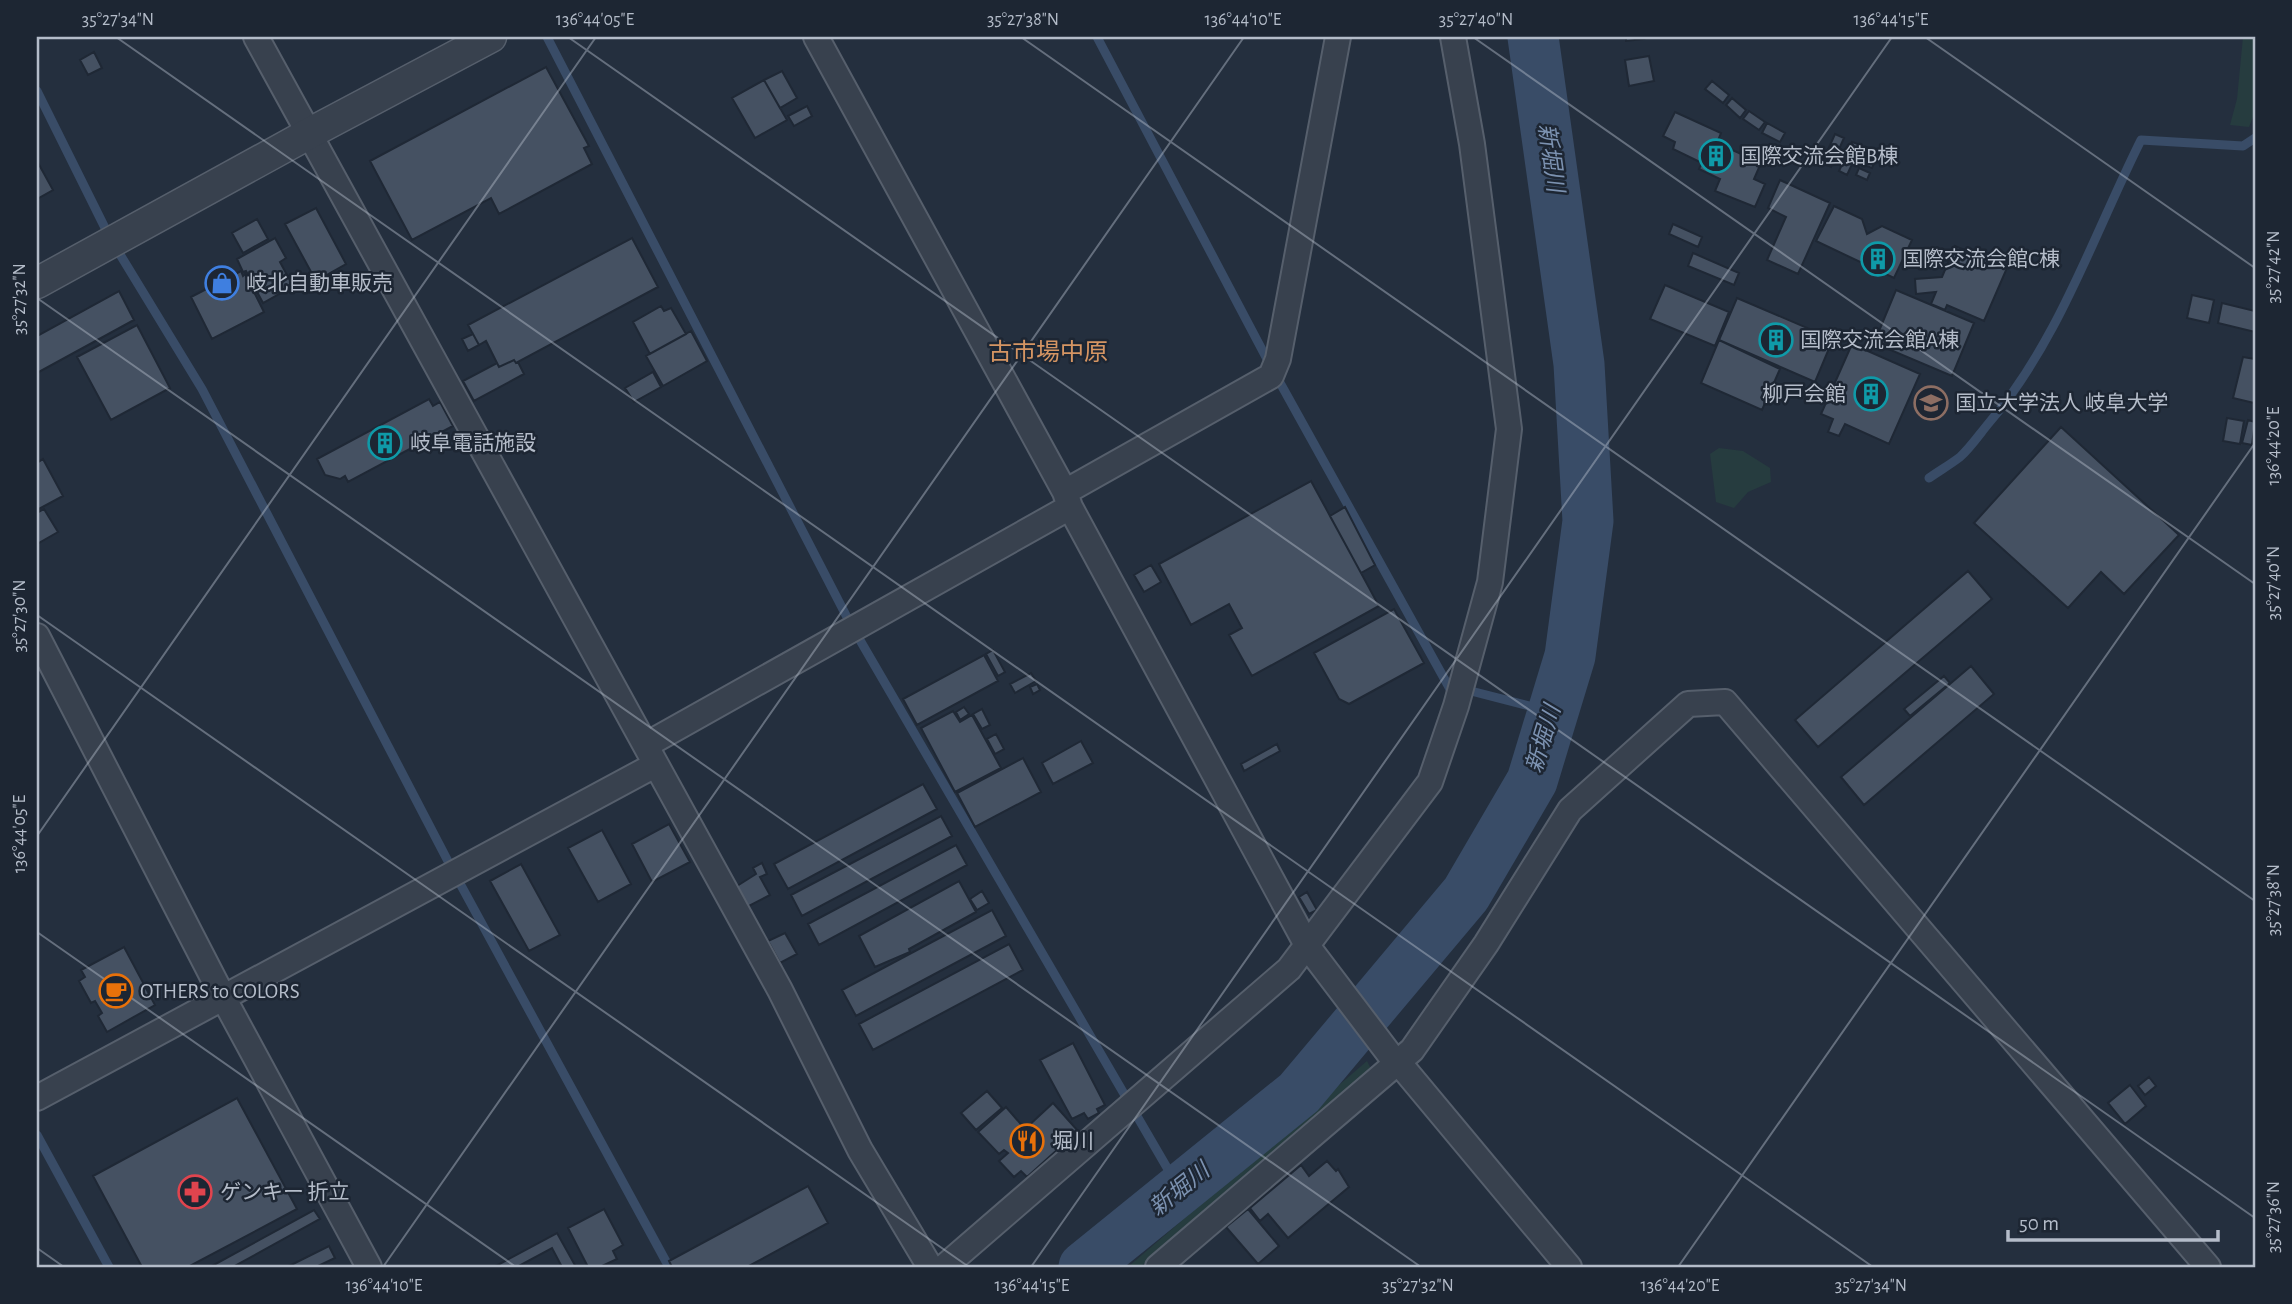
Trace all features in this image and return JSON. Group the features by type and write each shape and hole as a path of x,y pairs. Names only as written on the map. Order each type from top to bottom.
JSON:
{"street":[{"path":"256,37 780,990 860,1150 930,1267"},
{"path":"37,283 491,37"},
{"path":"817,37 1312,953 1395,1059 1570,1267"},
{"path":"37,1098 224,999 650,755 1271,376 1278,359 1338,37"},
{"path":"944,1267 1290,969 1312,953 1430,782 1456,706 1490,582 1508,429 1472,145 1453,37"},
{"path":"37,636 224,999 369,1267"},
{"path":"1158,1267 1395,1059 1412,1050 1486,944 1570,810 1688,704 1725,702 2208,1267"}],"green space":[{"path":"2243,37 2255,37 2255,112 2249,127 2230,125 2237,99"},
{"path":"1719,448 1743,451 1770,468 1771,482 1748,492 1734,508 1716,502 1710,454"},
{"path":"1367,1061 1371,1069 1140,1267 1128,1267"}],"building":[{"path":"1626,37 1643,37 1644,39 1626,41"},
{"path":"94,52 102,68 88,75 80,60"},
{"path":"1649,56 1654,81 1629,86 1625,60"},
{"path":"546,67 589,146 584,148 592,164 499,214 491,198 412,240 370,161"},
{"path":"782,71 797,98 780,108 764,80"},
{"path":"764,80 787,120 755,138 732,98"},
{"path":"1712,81 1729,95 1723,103 1705,89"},
{"path":"1732,98 1746,110 1740,118 1726,105"},
{"path":"807,106 812,116 794,126 788,116"},
{"path":"1749,111 1765,122 1759,130 1743,119"},
{"name":"国際交流会館B棟","path":"1675,112 1721,133 1717,143 1761,163 1754,179 1765,184 1755,207 1715,191 1720,179 1699,169 1702,163 1673,149 1675,142 1663,136"},
{"path":"1767,123 1785,133 1780,142 1762,133"},
{"path":"1835,134 1844,138 1831,167 1822,163"},
{"path":"1852,142 1861,145 1847,175 1839,171"},
{"path":"1864,156 1875,161 1872,168 1861,164"},
{"path":"37,161 53,190 37,199"},
{"path":"1859,168 1870,173 1867,180 1856,175"},
{"path":"1780,180 1830,203 1798,274 1767,260 1786,217 1768,208"},
{"name":"国際交流会館C棟","path":"1834,206 1862,219 1867,234 1882,226 1912,240 1894,278 1816,241"},
{"path":"316,208 346,264 316,281 285,224"},
{"path":"257,219 268,239 243,253 232,233"},
{"path":"1673,224 1702,237 1698,247 1669,234"},
{"path":"275,238 286,258 280,262 293,286 263,303 237,259"},
{"path":"632,238 658,287 516,363 514,360 499,367 486,341 479,345 468,325"},
{"path":"1955,246 2007,268 1984,321 1947,305 1945,310 1931,304 1936,292 1916,294 1915,279 1942,277"},
{"path":"1693,253 1739,273 1734,285 1688,266"},
{"path":"241,271 264,312 212,339 191,297"},
{"path":"1665,285 1729,312 1715,346 1650,319"},
{"path":"1896,290 1974,323 1952,376 1874,343"},
{"path":"119,291 134,320 37,373 37,336"},
{"path":"2192,295 2214,300 2209,323 2187,318"},
{"name":"国際交流会館A棟","path":"1737,298 1833,339 1815,382 1719,340"},
{"path":"2222,303 2255,311 2255,332 2218,323"},
{"path":"661,306 664,311 671,308 686,334 650,354 633,322"},
{"path":"137,325 170,388 111,420 77,357"},
{"path":"691,331 707,361 663,386 646,356"},
{"path":"473,334 479,345 468,351 462,339"},
{"path":"1719,340 1780,369 1762,410 1701,383"},
{"name":"柳戸会館","path":"1852,344 1920,374 1889,444 1845,424 1839,436 1828,432 1833,419 1821,414"},
{"path":"2243,357 2255,359 2254,403 2233,398"},
{"path":"514,360 524,374 474,401 463,381 497,363 499,367"},
{"path":"653,372 661,387 634,402 625,388"},
{"name":"岐阜電話施設","path":"429,399 433,406 440,402 453,426 348,482 345,476 340,479 325,475 317,459"},
{"path":"2227,418 2244,421 2240,444 2223,441"},
{"path":"2248,420 2255,422 2252,445 2242,443"},
{"path":"2061,427 2179,535 2124,594 2101,572 2068,608 1974,523"},
{"path":"43,459 63,496 37,510 37,463"},
{"path":"1311,481 1379,606 1252,676 1229,635 1242,628 1229,604 1191,625 1159,564"},
{"path":"1345,507 1375,565 1361,573 1330,516"},
{"path":"44,509 58,532 37,544 37,513"},
{"path":"1151,565 1161,582 1144,592 1134,575"},
{"path":"1968,571 1992,599 1818,747 1795,720"},
{"path":"1394,609 1424,663 1349,704 1339,699 1314,653"},
{"path":"993,650 1005,672 998,676 986,654"},
{"path":"984,655 998,681 917,725 903,699"},
{"path":"1971,666 1994,694 1864,805 1841,777"},
{"path":"1031,673 1036,681 1015,693 1010,684"},
{"path":"1944,676 1950,683 1910,716 1904,709"},
{"path":"1037,684 1040,690 1033,694 1030,687"},
{"path":"964,707 969,714 960,720 956,712"},
{"path":"982,709 990,725 982,729 973,714"},
{"path":"953,711 960,722 972,715 1001,768 955,792 921,728"},
{"path":"996,734 1004,749 995,754 987,739"},
{"path":"1081,741 1093,763 1053,784 1042,763"},
{"path":"1277,744 1280,751 1244,771 1241,764"},
{"path":"1023,758 1041,792 975,827 957,793"},
{"path":"923,784 937,809 788,889 774,864"},
{"path":"941,816 952,836 802,916 791,895"},
{"path":"669,824 690,862 652,882 632,844"},
{"path":"602,830 631,884 598,902 568,848"},
{"path":"956,845 967,865 819,945 808,924"},
{"path":"762,863 767,874 760,877 770,895 747,907 737,886 756,874 753,868"},
{"path":"521,864 560,935 529,951 490,881"},
{"path":"959,881 976,912 909,949 910,952 875,967 859,936"},
{"path":"982,891 989,903 977,910 970,899"},
{"path":"1307,892 1317,910 1309,914 1299,897"},
{"path":"992,910 1006,936 856,1016 842,990"},
{"path":"785,933 797,954 780,963 768,941"},
{"path":"1009,944 1023,970 873,1050 859,1024"},
{"name":"OTHERS to COLORS","path":"124,947 155,1005 107,1032 98,1016 102,1013 95,1001 91,1003 79,981 85,977 81,970"},
{"path":"1073,1043 1105,1105 1097,1109 1099,1113 1088,1119 1084,1113 1072,1119 1040,1060"},
{"path":"2149,1077 2156,1086 2145,1095 2138,1086"},
{"path":"2130,1085 2146,1106 2125,1124 2108,1103"},
{"path":"987,1091 1002,1108 976,1130 961,1113"},
{"name":"ゲンキー 折立","path":"237,1098 297,1209 188,1267 142,1267 93,1176"},
{"name":"堀川","path":"1053,1103 1078,1131 1027,1177 1021,1171 1014,1177 999,1161 1008,1153 1004,1150 999,1154 978,1132 1006,1107 1025,1129"},
{"path":"1327,1161 1336,1171 1338,1169 1349,1187 1288,1238 1268,1214 1260,1221 1250,1208 1301,1165 1309,1176"},
{"path":"808,1186 828,1223 747,1267 672,1267 669,1261"},
{"path":"604,1209 623,1245 613,1251 617,1259 600,1267 588,1267 568,1228"},
{"path":"1248,1209 1279,1246 1258,1264 1226,1227"},
{"path":"314,1210 320,1219 233,1267 210,1267"},
{"path":"557,1233 576,1267 562,1267 552,1248 517,1267 494,1267"},
{"path":"329,1246 335,1258 316,1267 287,1267"}],"waterway":[{"path":"547,37 850,623 1180,1190"},
{"path":"1097,37 1268,361 1450,689 1467,690 1553,712"},
{"name":"新堀川","path":"1084,1267 1299,1093 1466,894 1532,781 1570,656 1588,521 1579,364 1533,37"},
{"path":"37,91 110,238 202,389 451,867 669,1267"},
{"path":"1929,478 1967,450 2013,392 2035,358 2073,287 2141,140 2243,146 2255,138"},
{"path":"37,1135 109,1267"}],"place":[{"name":"国際交流会館B棟","path":"1716,156"},
{"name":"国際交流会館C棟","path":"1878,259"},
{"name":"岐北自動車販売","path":"222,283"},
{"name":"国際交流会館A棟","path":"1776,340"},
{"name":"柳戸会館","path":"1871,394"},
{"name":"国立大学法人 岐阜大学","path":"1931,403"},
{"name":"岐阜電話施設","path":"385,443"},
{"name":"OTHERS to COLORS","path":"116,991"},
{"name":"堀川","path":"1027,1141"},
{"name":"ゲンキー 折立","path":"195,1192"}],"district":[{"name":"古市場中原","path":"1048,353"}]}
